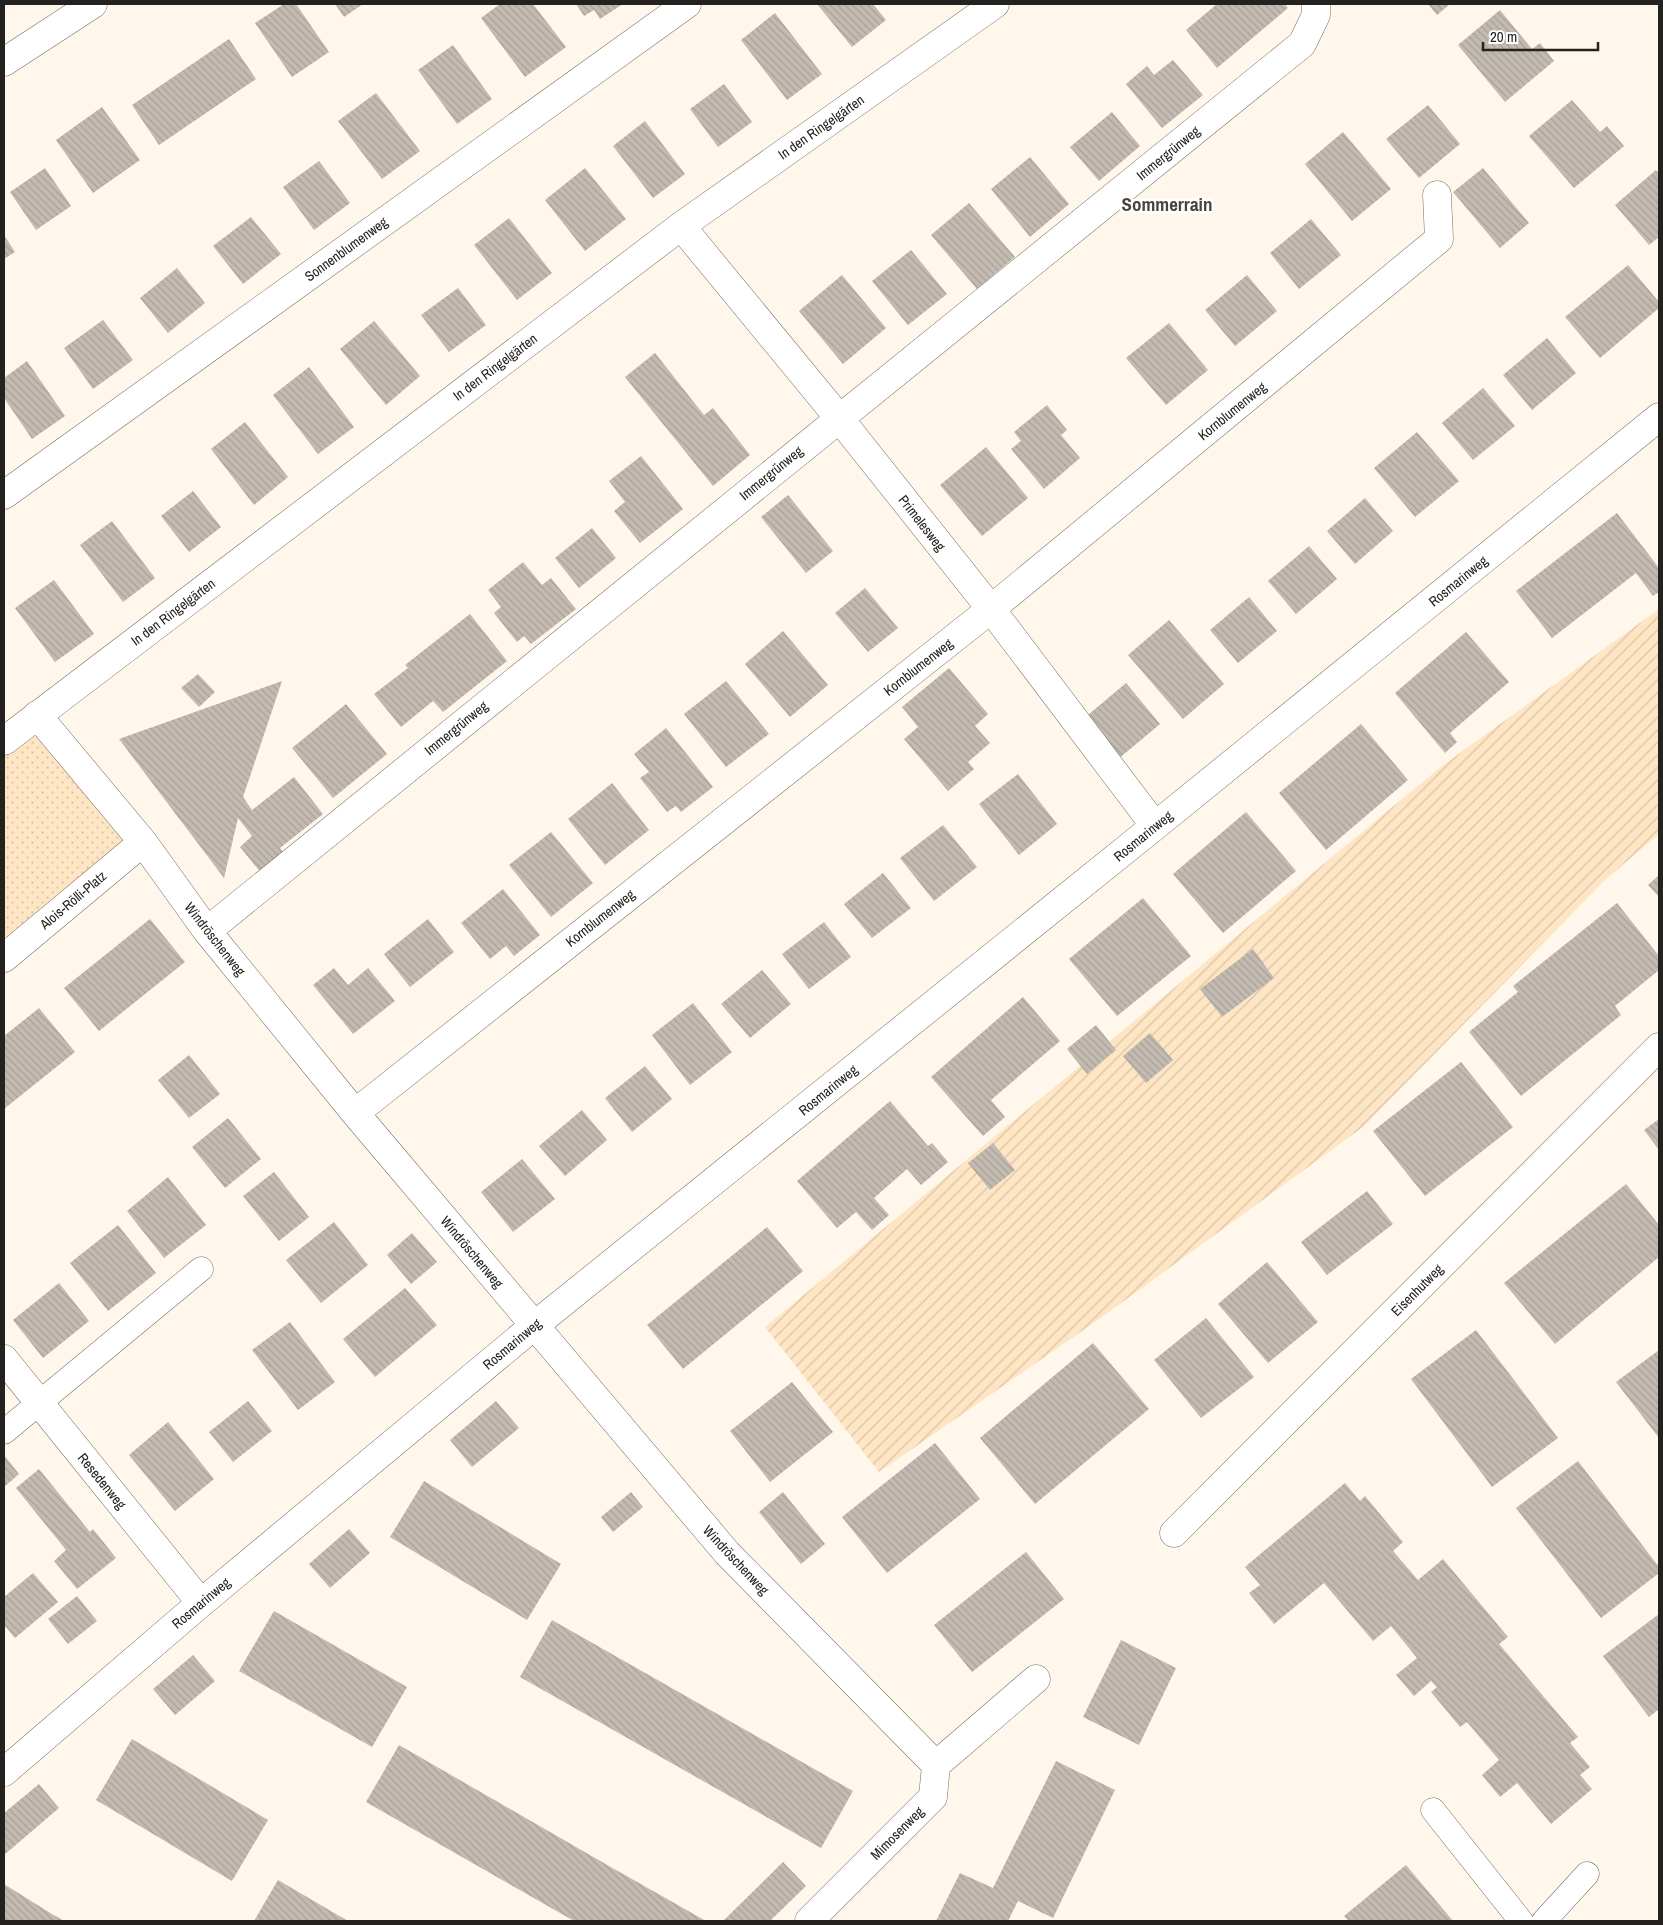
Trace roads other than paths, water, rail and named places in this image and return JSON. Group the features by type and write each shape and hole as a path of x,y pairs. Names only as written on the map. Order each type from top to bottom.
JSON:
{"street":[{"path":"4,62 93,4"},
{"name":"Sonnenblumenweg","path":"4,495 687,4"},
{"name":"In den Ringelgärten","path":"4,741 681,226 995,4"},
{"name":"Immergrünweg","path":"207,931 1302,44 1316,15 1316,4"},
{"name":"Kornblumenweg","path":"355,1113 991,609 1439,240 1437,195"},
{"name":"Primelesweg","path":"681,226 839,418 991,609 1155,826"},
{"name":"Rosmarinweg","path":"4,1772 201,1603 535,1325 1659,417"},
{"name":"Windröschenweg","path":"37,715 143,842 207,931 355,1113 727,1554 936,1765"},
{"name":"Alois-Rölli-Platz","path":"4,958 143,842"},
{"name":"Eisenhutweg","path":"1174,1533 1659,1047"},
{"name":"Resedenweg","path":"4,1359 201,1603"},
{"path":"936,1765 1036,1680"},
{"name":"Mimosenweg","path":"810,1921 933,1797 936,1765"}],"lane":[{"path":"4,1432 201,1269"},
{"path":"1433,1810 1521,1921"},
{"path":"1544,1921 1587,1874"}],"district":[{"name":"Sommerrain","path":"1167,204"}]}
